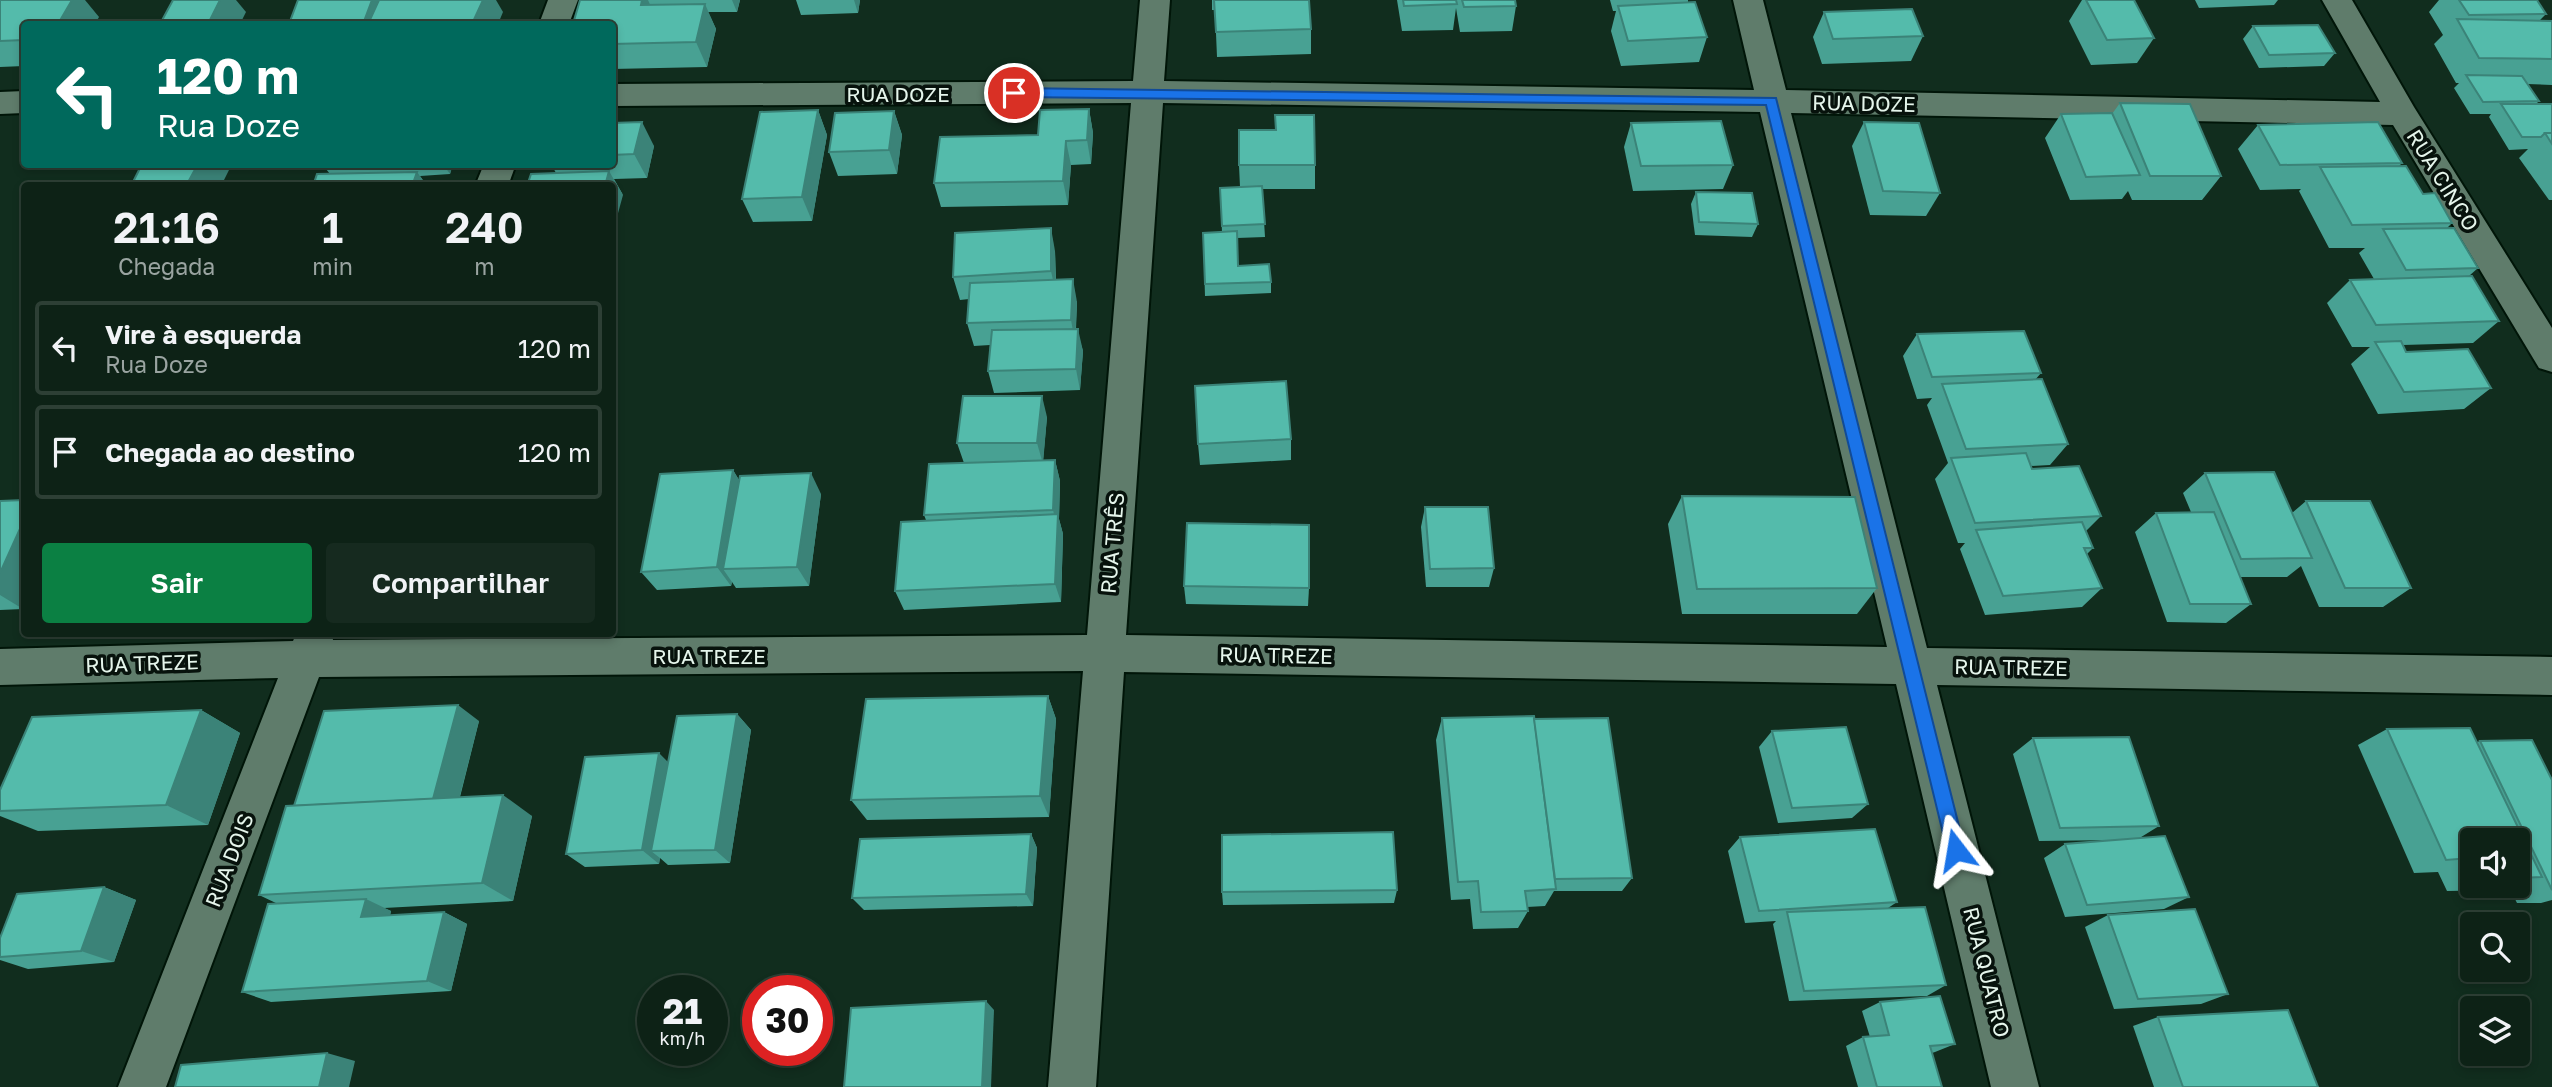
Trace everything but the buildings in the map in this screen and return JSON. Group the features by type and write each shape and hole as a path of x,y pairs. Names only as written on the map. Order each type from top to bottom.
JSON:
{"street":[{"path":"555,21 563,0"},
{"name":"RUA TRÊS","path":"1072,1087 1103,653 1155,0"},
{"name":"RUA QUATRO","path":"1748,0 2015,1087"},
{"name":"RUA CINCO","path":"2337,0 2402,114 2552,358"},
{"name":"RUA DOZE","path":"616,95 1148,92 2402,114"},
{"path":"0,103 21,102"},
{"name":"RUA TREZE","path":"0,667 311,646 1103,653 2552,676"},
{"name":"RUA DOIS","path":"142,1087 311,646"}],"route":[{"path":"1014,93 1148,92 1772,101 1956,850"}]}
